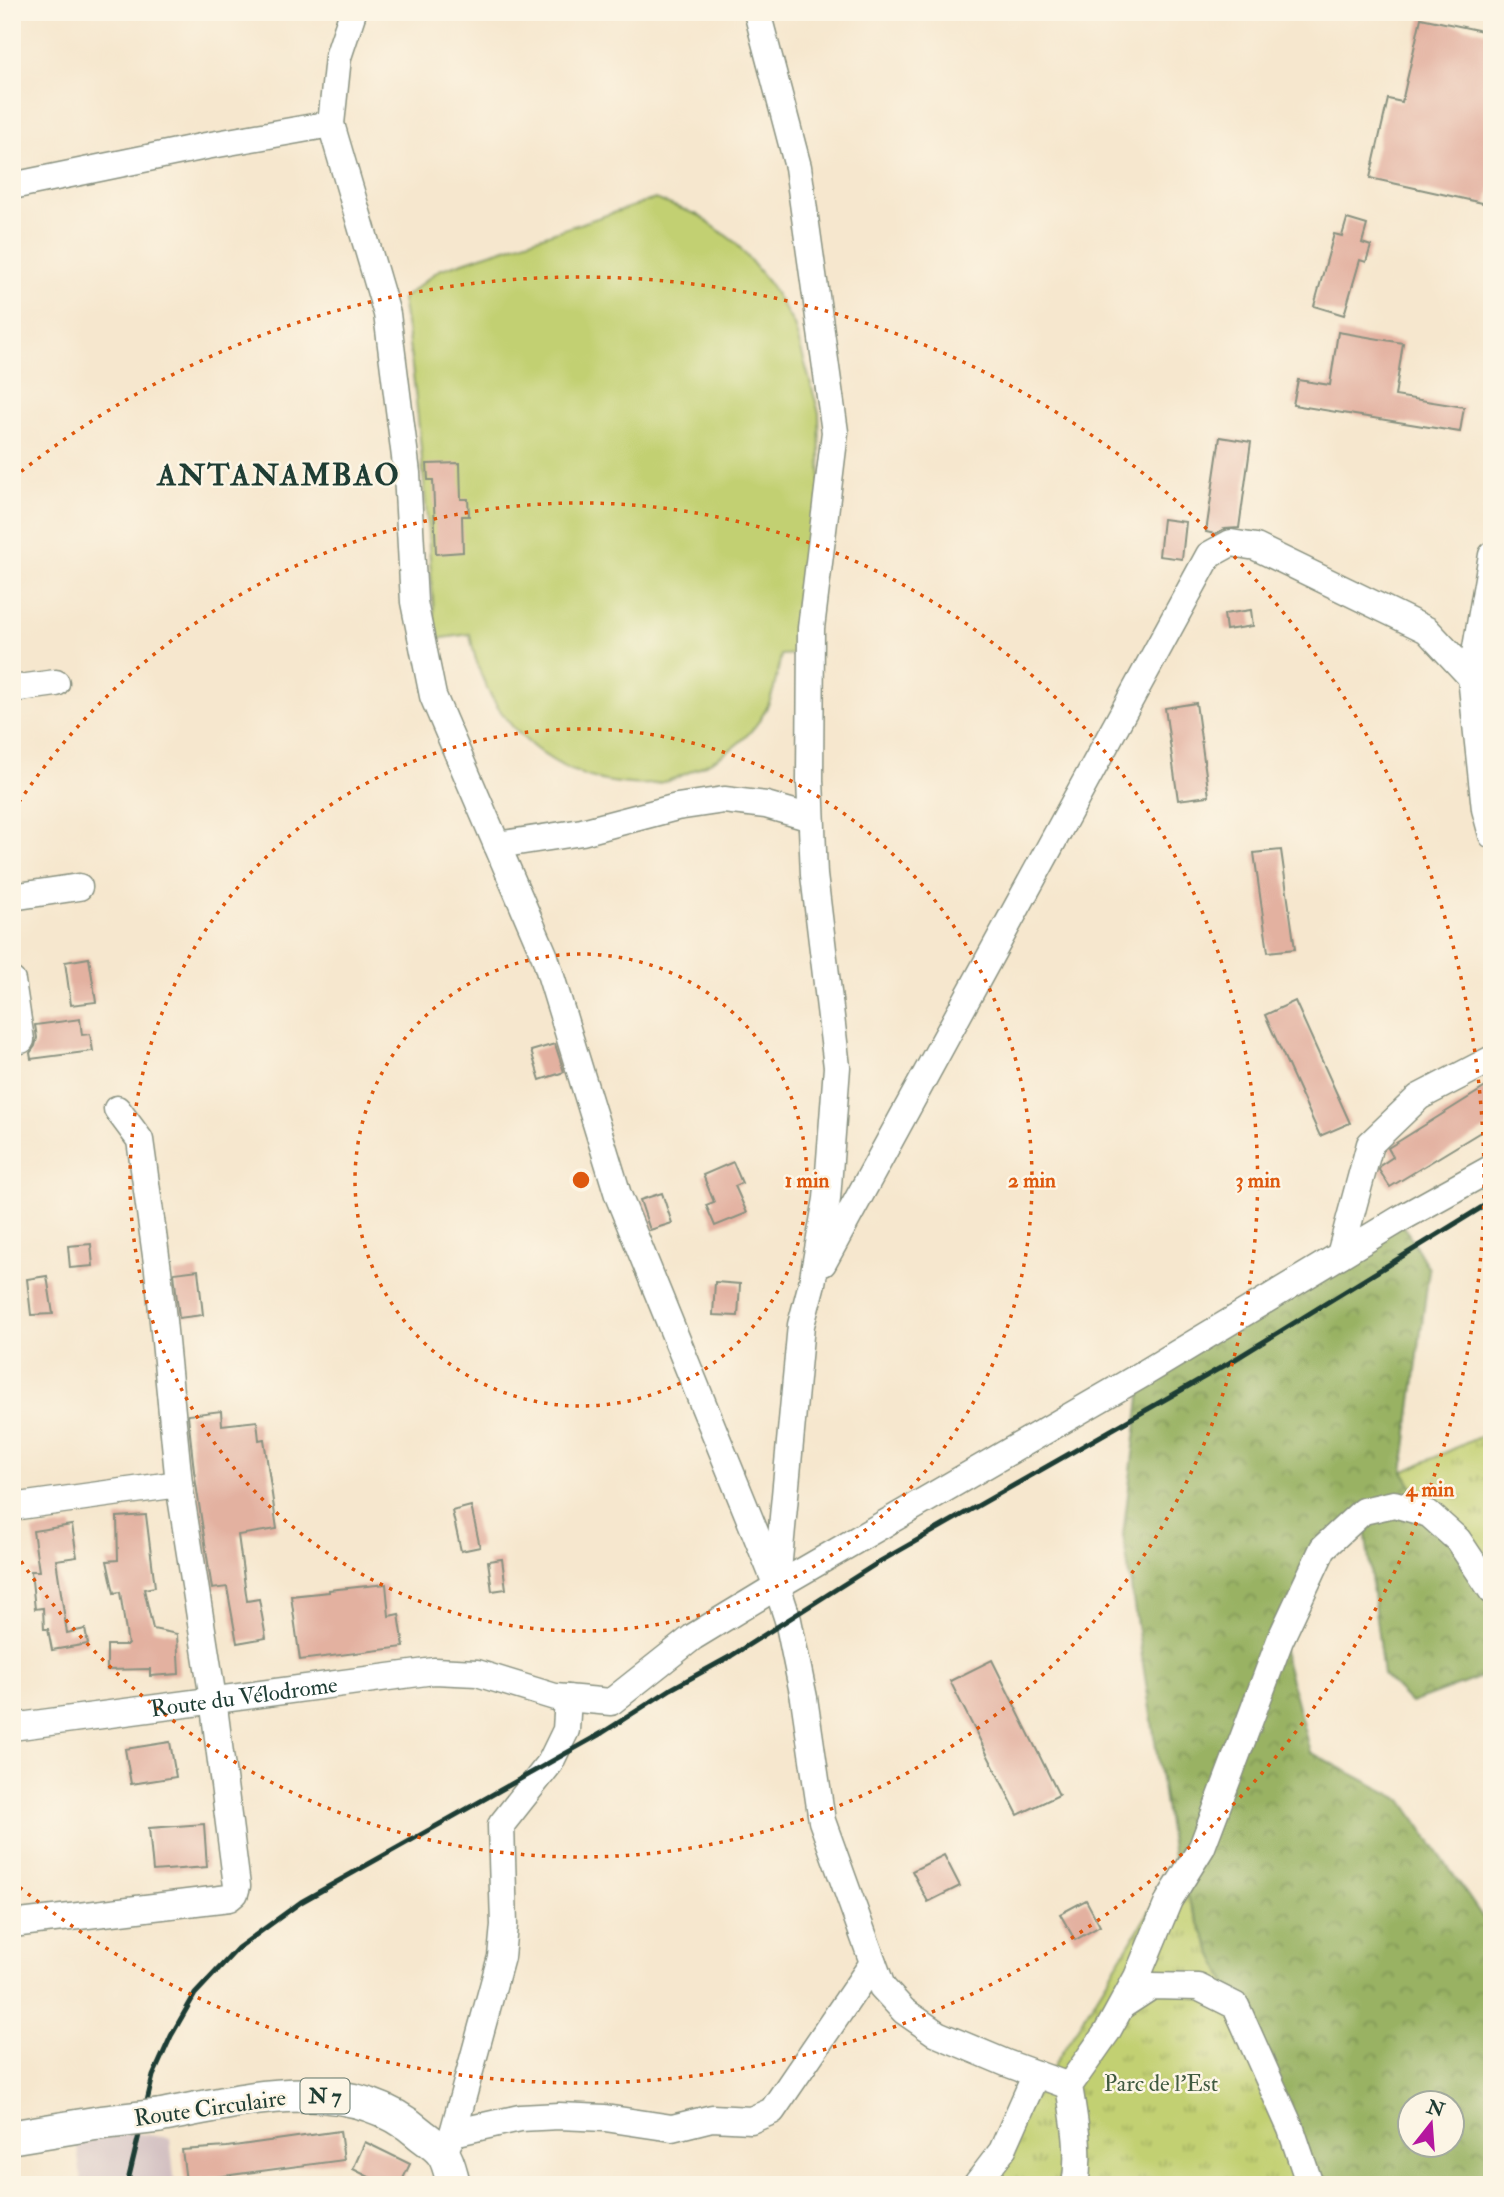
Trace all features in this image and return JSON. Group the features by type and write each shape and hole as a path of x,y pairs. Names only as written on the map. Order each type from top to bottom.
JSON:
{"main road":[{"name":"Route Circulaire","path":"12,2137 159,2116 248,2099 316,2095 364,2102 405,2121 450,2157"}],"street":[{"path":"353,12 338,57 331,124 387,314 407,473 414,602 433,696 545,957 618,1195 777,1586 788,1620 804,1698 822,1821 882,1987 904,2011 937,2034 1069,2086"},
{"path":"757,12 798,167 835,432 811,628 811,818 814,876 837,1067 827,1199 812,1283 801,1325 777,1586"},
{"path":"12,186 205,146 331,124"},
{"path":"812,1283 1209,555 1231,543 1256,547 1427,630 1471,677"},
{"path":"1492,555 1471,677 1485,809 1492,835"},
{"path":"12,689 56,683"},
{"path":"497,845 582,832 677,807 724,800 766,805 811,818"},
{"path":"12,897 79,887"},
{"path":"12,981 21,1040"},
{"path":"1340,1255 1370,1144 1419,1097 1492,1059"},
{"path":"12,1924 229,1898 237,1886 213,1699 179,1484 158,1270 140,1140 117,1109"},
{"name":"Route du Vélodrome","path":"12,1727 434,1671 477,1673 555,1697 611,1702 693,1637 777,1586 1143,1374 1400,1219 1492,1168"},
{"path":"12,1507 179,1484"},
{"path":"1075,2185 1076,2130 1069,2086 1122,2006 1169,1900 1202,1847 1280,1640 1323,1548 1363,1511 1394,1504 1406,1507 1429,1514 1458,1540 1492,1591"},
{"path":"450,2157 501,1957 504,1924 501,1825 550,1763 566,1730 568,1698"},
{"path":"450,2157 520,2118 605,2118 672,2128 712,2118 751,2120 772,2111 873,1963"},
{"path":"1122,2006 1152,1986 1198,1987 1236,2006 1292,2129 1310,2185"},
{"path":"976,2185 1002,2151 1036,2074"}],"shaded area":[{"path":"128,2132 170,2138 175,2185 82,2185 76,2139"}],"green space":[{"path":"655,199 698,215 736,243 769,283 794,325 819,413 821,493 800,654 781,655 771,698 760,720 738,743 711,761 668,781 634,784 605,781 579,773 555,762 533,747 515,729 486,686 476,661 470,634 436,639 419,426 402,299 439,270"},
{"path":"1400,1219 1429,1269 1403,1472 1429,1514 1492,1591 1492,1673 1411,1703 1383,1675 1363,1512 1323,1548 1280,1640 1310,1752 1402,1800 1492,1931 1492,2185 1317,2185 1175,1870 1123,1535 1143,1374"},
{"path":"1492,1431 1492,1591 1429,1514 1403,1472"},
{"name":"Parc de l'Est","path":"1175,1870 1317,2185 980,2185"}],"building":[{"path":"1421,18 1492,33 1492,182 1487,204 1370,178 1388,99 1402,102"},
{"path":"1347,219 1367,225 1362,243 1371,246 1366,262 1360,260 1344,315 1314,306 1334,234 1342,236"},
{"path":"1338,332 1403,343 1395,396 1464,407 1460,432 1293,405 1298,380 1330,385"},
{"path":"1220,437 1251,442 1239,528 1224,529 1215,534 1206,532"},
{"path":"460,463 461,499 468,499 469,516 462,516 463,552 436,554 433,480 428,480 427,464"},
{"path":"1163,519 1186,522 1182,559 1159,556"},
{"path":"1251,610 1253,626 1226,630 1224,614"},
{"path":"1196,703 1209,796 1178,800 1165,708"},
{"path":"1281,850 1295,949 1268,952 1254,853"},
{"path":"89,958 96,1002 71,1005 65,962"},
{"path":"1295,1001 1350,1123 1320,1136 1265,1015"},
{"path":"80,1019 82,1035 90,1034 93,1051 31,1059 30,1053 37,1038 35,1025"},
{"path":"555,1044 564,1072 540,1080 531,1051"},
{"path":"1492,1083 1492,1125 1390,1187 1379,1170 1381,1165 1393,1157 1388,1148"},
{"path":"733,1162 742,1183 735,1186 747,1213 715,1226 706,1205 714,1202 703,1175"},
{"path":"662,1193 672,1223 650,1230 640,1200"},
{"path":"91,1244 93,1266 70,1268 68,1246"},
{"path":"198,1270 203,1315 179,1318 174,1273"},
{"path":"47,1276 53,1314 31,1315 27,1279"},
{"path":"715,1282 740,1284 738,1316 713,1315"},
{"path":"221,1411 222,1425 257,1421 259,1440 264,1439 277,1529 238,1535 247,1601 259,1599 266,1638 237,1643 227,1587 212,1589 188,1415"},
{"path":"471,1506 480,1547 461,1551 452,1511"},
{"path":"146,1515 155,1587 144,1589 153,1629 177,1634 179,1674 150,1676 150,1669 107,1670 107,1645 128,1645 120,1592 114,1593 107,1561 118,1560 117,1517"},
{"path":"72,1525 77,1557 56,1560 67,1633 85,1629 88,1644 52,1650 48,1629 44,1629 43,1608 35,1609 31,1571 39,1571 33,1531"},
{"path":"502,1559 506,1589 492,1591 488,1561"},
{"path":"386,1584 389,1616 399,1614 404,1647 300,1660 291,1596"},
{"path":"992,1660 1059,1795 1018,1815 950,1681"},
{"path":"170,1742 176,1777 131,1784 125,1749"},
{"path":"204,1824 207,1867 153,1871 149,1828"},
{"path":"944,1855 960,1886 928,1902 912,1871"},
{"path":"1086,1900 1100,1926 1075,1940 1060,1914"},
{"path":"340,2131 344,2160 186,2181 182,2150 227,2147"},
{"path":"365,2142 410,2164 400,2185 385,2185 353,2169"}],"railway":[{"path":"127,2185 153,2076 171,2036 195,1994 238,1948 301,1902 602,1733 671,1689 731,1656 879,1562 1229,1363 1492,1201"}],"district":[{"name":"ANTANAMBAO","path":"279,475"}]}
